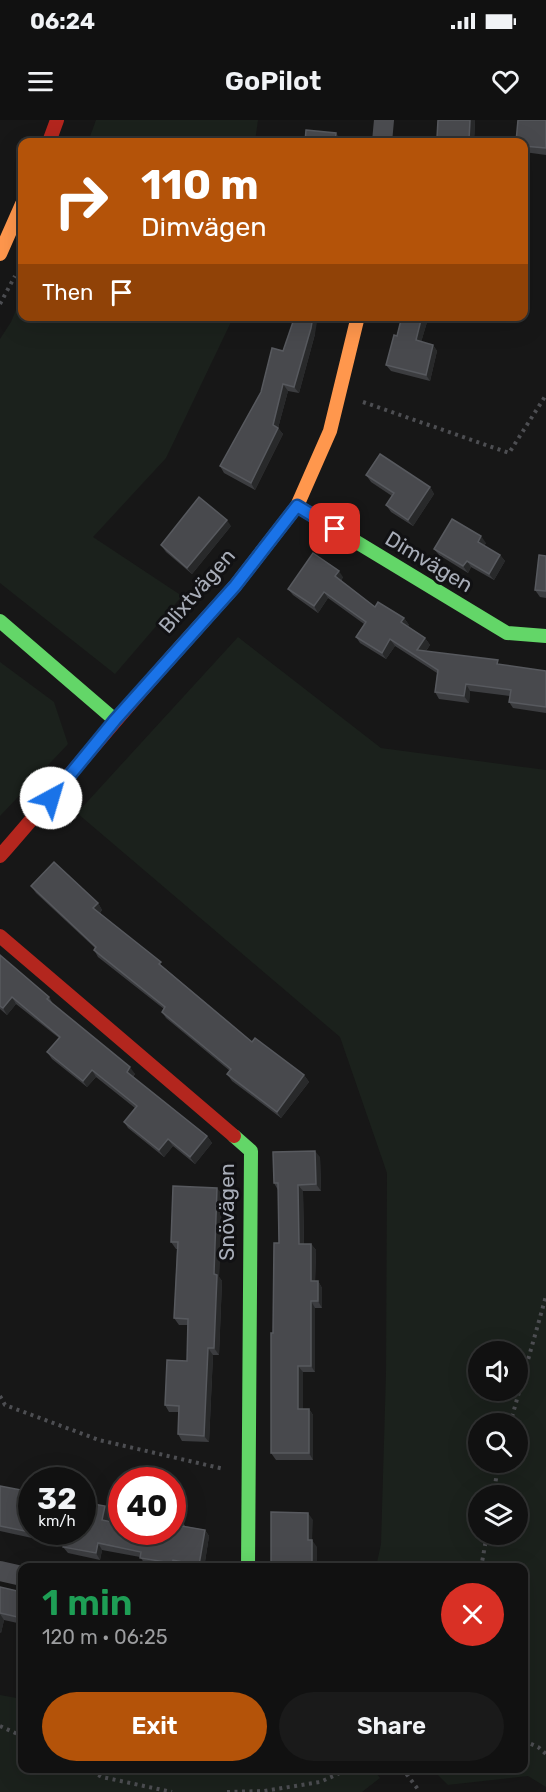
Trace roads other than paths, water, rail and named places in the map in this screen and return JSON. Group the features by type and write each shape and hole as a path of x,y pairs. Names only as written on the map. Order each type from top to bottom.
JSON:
{"street":[{"path":"50,138 57,120"},
{"path":"382,138 384,120"},
{"path":"0,254 18,213"},
{"name":"Blixtvägen","path":"0,856 115,720 235,586 297,506 330,432 357,321"},
{"name":"Dimvägen","path":"297,506 507,633 546,636"},
{"path":"0,621 115,720"},
{"name":"Snövägen","path":"0,936 251,1151 248,1563"},
{"path":"0,1570 18,1575"}]}
